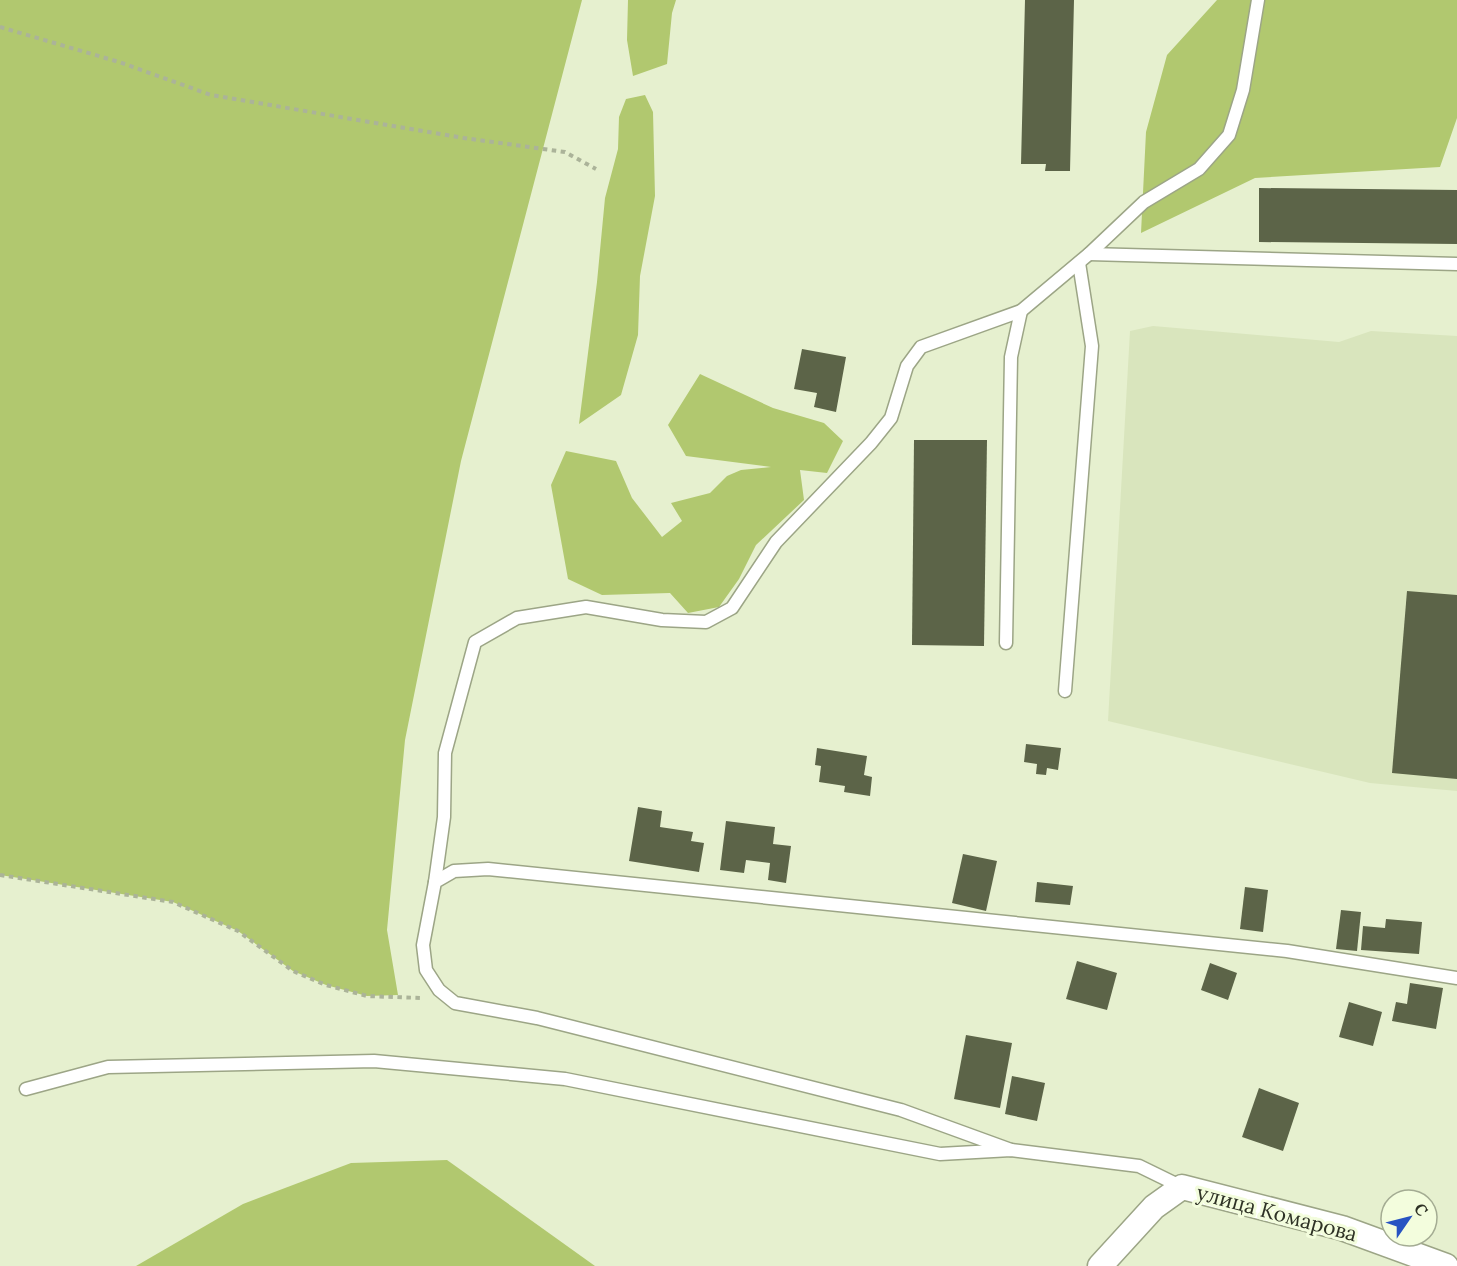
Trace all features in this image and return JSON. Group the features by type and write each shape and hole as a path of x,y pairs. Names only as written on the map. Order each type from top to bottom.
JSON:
{"street":[{"name":"улица Комарова","path":"1100,1266 1154,1208 1182,1187 1342,1228 1446,1266"}],"lane":[{"path":"1011,1150 901,1110 537,1018 455,1003 439,990 426,970 423,945 444,816 445,753 475,642 517,618 586,608 662,620 706,621 732,608 776,542 891,418 907,366 921,346 1021,311 1079,263 1144,202 1199,169 1229,135 1243,90 1258,0"},
{"path":"1089,254 1457,264"},
{"path":"1065,691 1092,346 1079,263"},
{"path":"1006,643 1011,357 1021,311"},
{"path":"435,882 454,871 488,869 1287,951 1457,978"},
{"path":"26,1089 108,1067 374,1061 565,1079 940,1154 1011,1150 1139,1166 1182,1187"}],"path":[{"path":"0,27 119,62 211,96 464,138 565,152 596,169"},
{"path":"0,875 173,902 238,932 293,971 326,985 367,996 398,995 455,1003"}],"shaded area":[{"path":"1153,326 1339,342 1371,331 1457,336 1457,791 1370,783 1108,721 1130,331"}],"green space":[{"path":"0,0 582,0 461,461 405,740 387,930 398,995 367,996 326,985 293,971 238,931 173,902 0,875"},
{"path":"628,0 676,0 672,13 667,64 633,76 627,40"},
{"path":"1217,0 1457,0 1457,118 1440,167 1255,178 1141,233 1146,132 1167,55"},
{"path":"645,95 653,112 655,196 640,276 638,335 621,395 579,424 605,198 618,149 619,117 626,99"},
{"path":"700,374 773,408 824,423 843,441 827,473 800,470 804,500 756,545 739,579 719,607 688,613 670,593 602,595 568,579 551,485 566,451 616,461 632,498 662,537 682,521 671,503 710,493 727,476 741,470 771,467 686,456 668,425"},
{"path":"447,1160 595,1266 136,1266 243,1204 351,1163"}],"building":[{"path":"1025,0 1074,0 1070,171 1045,171 1046,164 1021,164"},
{"path":"1259,188 1457,190 1457,244 1259,242"},
{"path":"802,349 846,357 836,412 814,407 817,393 794,389"},
{"path":"914,440 987,440 984,646 912,645"},
{"path":"1407,591 1457,595 1457,779 1392,773"},
{"path":"1026,744 1061,748 1058,770 1047,768 1046,775 1036,774 1037,764 1024,762"},
{"path":"817,748 867,756 864,775 872,777 870,796 844,792 845,786 819,782 821,766 815,765"},
{"path":"638,807 662,811 660,827 693,832 691,841 704,843 699,872 629,861"},
{"path":"726,821 775,827 773,844 791,846 786,883 768,880 770,863 746,860 744,873 720,870"},
{"path":"963,854 997,861 986,911 952,903"},
{"path":"1037,882 1073,886 1070,905 1035,902"},
{"path":"1245,887 1268,890 1263,932 1240,929"},
{"path":"1341,910 1361,912 1357,951 1336,949"},
{"path":"1386,919 1422,922 1419,954 1361,950 1363,926 1385,928"},
{"path":"1077,961 1117,973 1107,1010 1066,999"},
{"path":"1210,963 1237,973 1228,1000 1201,990"},
{"path":"1410,983 1443,988 1436,1029 1392,1021 1396,1002 1407,1004"},
{"path":"1349,1002 1382,1012 1373,1046 1339,1037"},
{"path":"966,1035 1012,1043 1000,1108 954,1099"},
{"path":"1012,1076 1045,1083 1037,1121 1005,1114"},
{"path":"1259,1088 1299,1103 1283,1151 1242,1137"}]}
